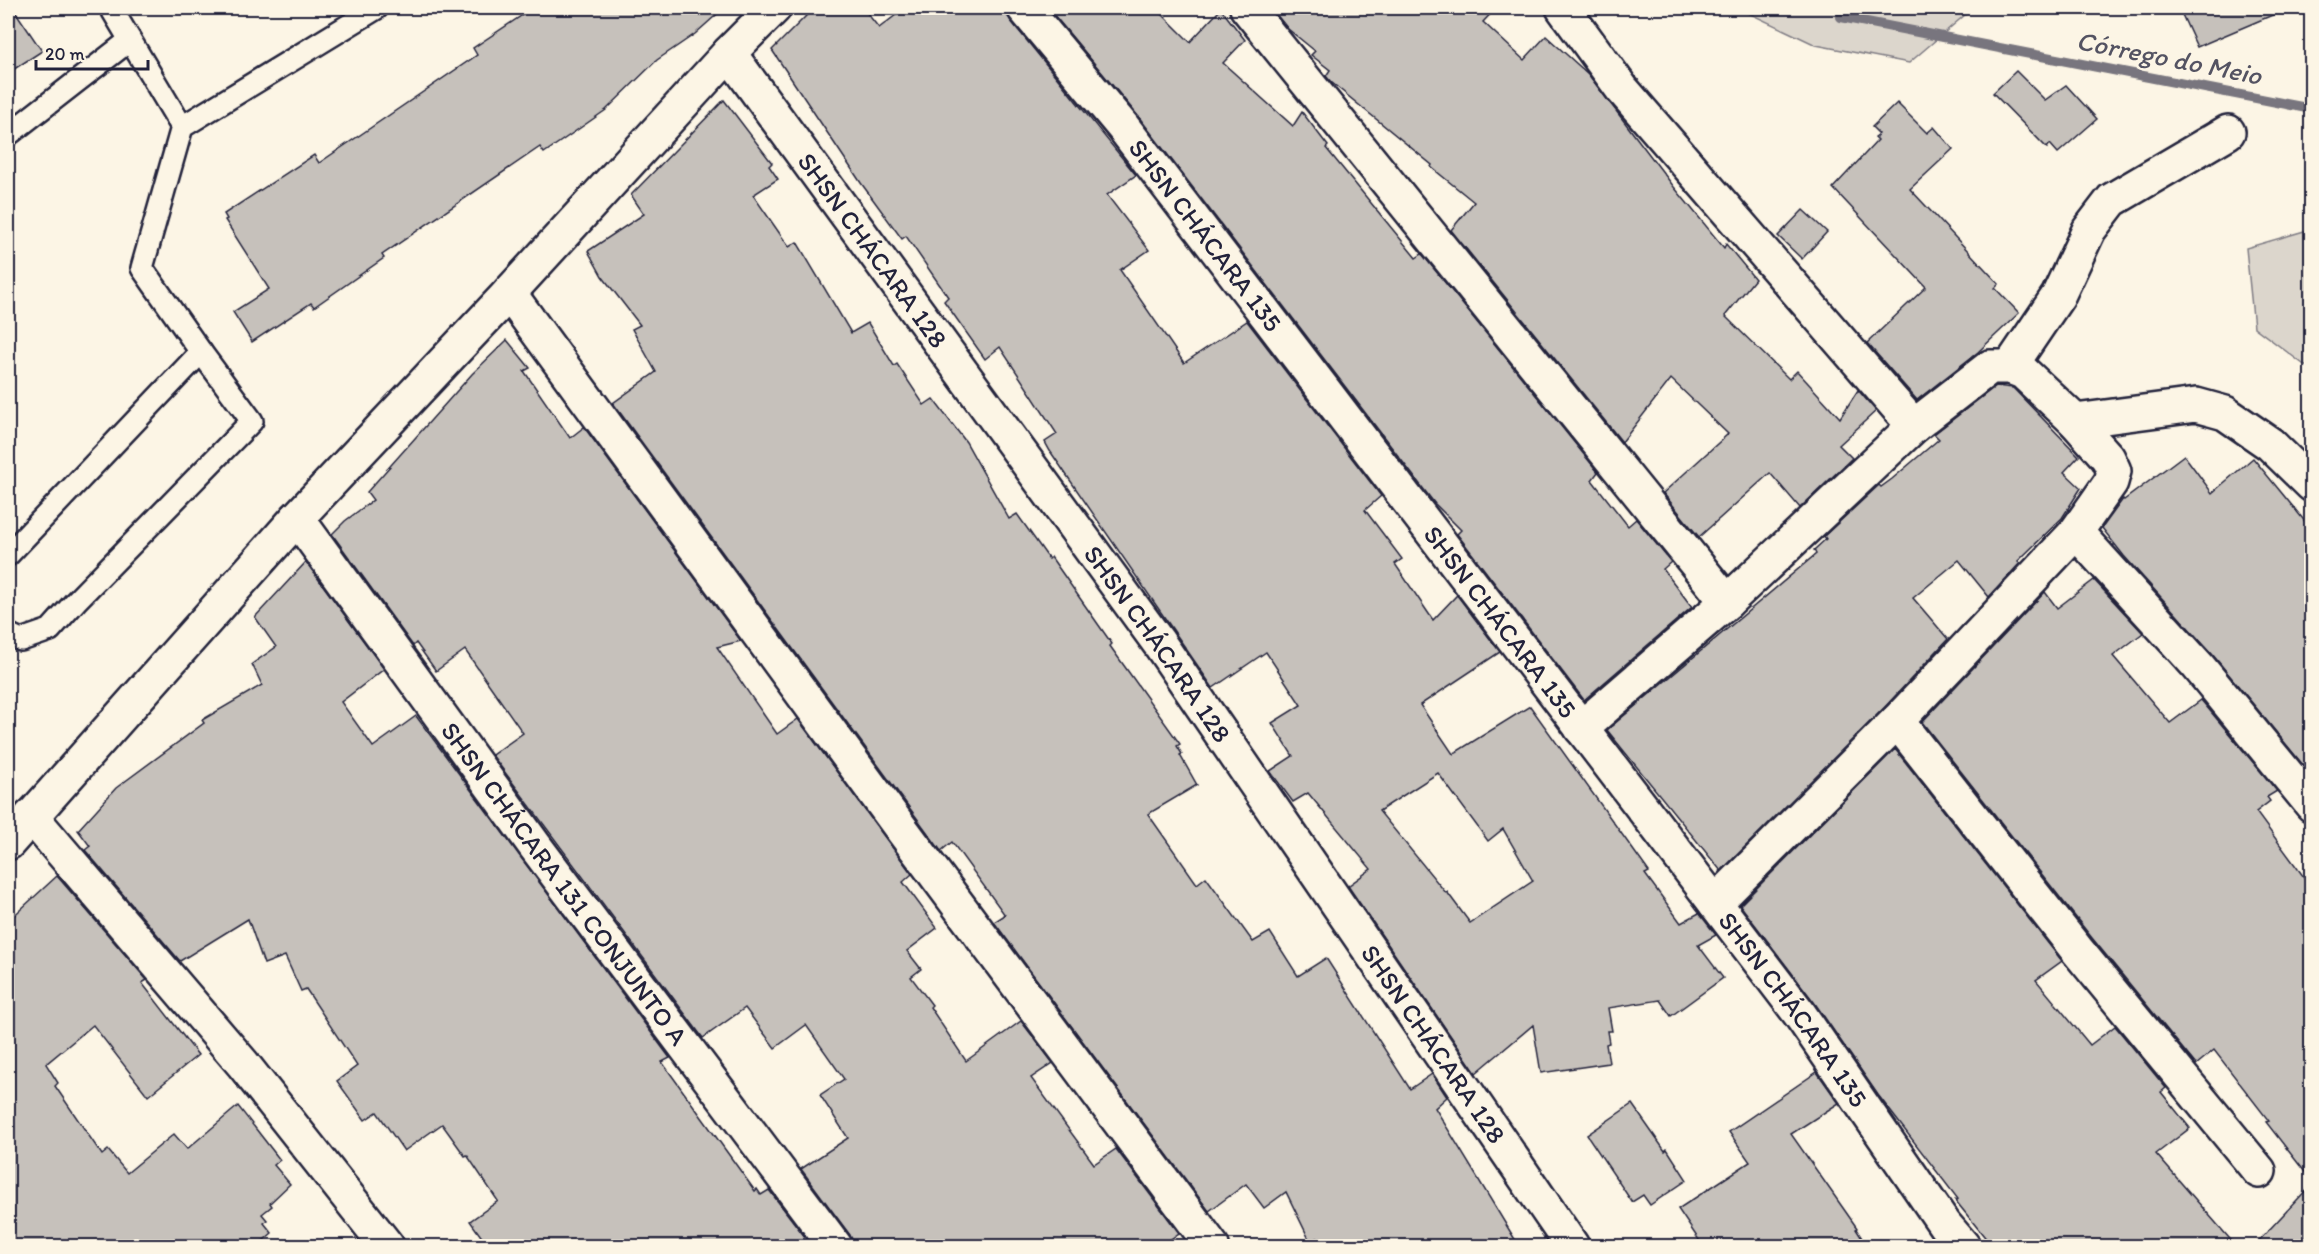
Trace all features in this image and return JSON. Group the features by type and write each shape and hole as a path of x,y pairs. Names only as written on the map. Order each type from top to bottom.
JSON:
{"street":[{"path":"8,843 297,518 509,293 729,53 774,8"},
{"name":"SHSN CHÁCARA 135","path":"1024,8 1130,136 1799,1012 1945,1226 1963,1246"},
{"path":"1247,8 1727,603"},
{"path":"1563,8 1622,89 1914,426"},
{"name":"SHSN CHÁCARA 128","path":"729,53 1159,643 1572,1246"},
{"path":"2010,367 2058,296 2089,230 2112,200 2228,132"},
{"path":"509,293 904,833 1212,1246"},
{"path":"1581,728 1727,603 1914,426 1990,367 2010,367 2023,372 2075,421 2108,458 2114,471 2111,482 2076,532 1897,721 1715,903"},
{"path":"2075,421 2196,405 2215,410 2225,413 2270,444 2312,486"},
{"name":"SHSN CHÁCARA 131 CONJUNTO A","path":"297,518 535,846 835,1246"},
{"path":"2076,532 2198,666 2312,805"},
{"path":"1897,721 2077,950 2259,1171"},
{"path":"32,816 243,1064 387,1246"}],"lane":[{"path":"111,8 182,127"},
{"path":"8,634 21,640 50,630 75,601 252,421 142,268 182,127 377,8"},
{"path":"8,135 130,40"},
{"path":"8,555 201,352"}],"shaded area":[{"path":"1738,8 1973,8 1909,63 1816,45"},
{"path":"2312,229 2311,370 2254,327 2246,248"}],"building":[{"path":"8,8 13,8 42,51 8,73"},
{"path":"533,8 724,8 695,34 657,60 606,110 544,153 540,147 382,255 384,258 314,307 311,303 252,342 233,312 269,289 225,220 227,219 224,214 314,155 319,163 477,55 473,48"},
{"path":"814,8 863,8 879,28 905,8 1006,8 1010,20 1136,175 1107,195 1149,250 1120,270 1184,363 1247,321 1381,496 1365,510 1402,559 1395,564 1433,620 1457,595 1500,652 1420,705 1453,754 1530,706 1649,872 1645,874 1681,923 1699,913 1716,935 1698,945 1723,978 1671,1016 1660,1000 1608,1008 1612,1031 1607,1031 1609,1043 1606,1044 1609,1063 1541,1073 1533,1025 1476,1073 1348,886 1371,869 1308,793 1293,802 1270,771 1293,756 1272,723 1301,705 1266,652 1213,688 1050,451 1045,442 1057,434 1000,347 985,359 944,301 948,297 906,236 902,239 861,183 772,50","holes":["1438,773 1488,841 1503,829 1533,881 1470,923 1379,811"]},
{"path":"1048,8 1156,8 1190,42 1221,9 1245,40 1223,63 1293,126 1302,112 1328,146 1326,148 1416,258 1422,254 1598,472 1592,480 1628,526 1636,519 1671,562 1663,569 1692,607 1584,700 1457,534 1461,530 1435,504 1138,116"},
{"path":"1271,8 1496,8 1483,22 1524,60 1546,36 1588,74 1674,187 1724,248 1726,244 1755,279 1725,316 1789,379 1797,371 1840,418 1858,390 1876,411 1839,445 1852,458 1800,508 1770,473 1699,537 1663,493 1728,434 1671,379 1622,442 1451,230 1474,202 1331,82 1326,76 1330,70 1311,55 1315,51 1288,29"},
{"path":"2179,8 2289,8 2197,47"},
{"path":"2016,71 2045,100 2066,85 2097,119 2058,153 2050,144 2047,148 1993,93"},
{"path":"724,100 772,163 769,166 778,179 753,195 789,247 797,242 851,333 868,323 894,366 897,364 924,405 933,399 966,442 1009,519 1017,514 1049,559 1051,557 1112,644 1110,646 1180,744 1177,746 1182,754 1180,755 1197,785 1148,814 1197,884 1206,877 1253,942 1270,932 1298,976 1326,958 1410,1089 1432,1074 1447,1097 1435,1108 1519,1246 1321,1246 1317,1238 1310,1241 1286,1192 1264,1208 1246,1184 1209,1211 994,922 1005,915 952,842 941,851 613,403 656,372 632,329 640,325 602,276 588,251 644,214 631,195"},
{"path":"1897,103 1927,133 1934,127 1953,149 1910,189 1999,284 1995,288 2019,313 1978,352 1917,400 1867,343 1926,287 1833,188 1878,140 1875,137 1879,134 1872,127"},
{"path":"1803,210 1827,232 1802,259 1778,236"},
{"path":"507,340 530,368 524,371 570,438 584,427 741,641 717,647 777,734 798,719 912,874 903,882 937,928 907,951 921,969 911,977 932,1005 930,1007 966,1061 1021,1021 1053,1063 1031,1078 1094,1164 1116,1149 1179,1233 1161,1246 853,1246 850,1235 801,1169 848,1138 820,1095 844,1079 806,1025 775,1048 745,1008 703,1038 492,755 523,733 465,650 436,671 416,643 413,646 332,534 373,500 367,492 472,374"},
{"path":"1996,386 2013,388 2079,456 2064,472 2081,488 2062,518 2018,561 2020,563 1989,597 1959,560 1913,598 1948,639 1884,708 1721,871 1607,730 1816,554 1814,550 1826,539 1824,536 1879,485 1881,487 1892,479 1939,439 1934,434"},
{"path":"2184,455 2212,493 2253,458 2312,530 2312,769 2308,771 2212,654 2124,556 2102,528 2123,499"},
{"path":"306,562 384,669 341,702 373,747 416,716 670,1058 662,1062 755,1191 757,1189 761,1195 769,1190 812,1246 488,1246 470,1221 498,1201 467,1155 465,1156 442,1124 404,1151 377,1112 365,1120 337,1081 357,1066 306,989 301,991 285,956 264,964 248,919 180,961 85,850 90,846 78,830 116,788 204,723 202,720 262,685 252,664 276,647 255,617"},
{"path":"2094,580 2143,633 2113,656 2170,723 2201,700 2277,791 2267,797 2270,801 2256,812 2312,888 2312,1181 2214,1050 2196,1065 2092,938 1922,722 2045,592 2057,608"},
{"path":"1895,749 2062,961 2036,980 2090,1045 2115,1026 2166,1088 2161,1092 2190,1128 2156,1154 2236,1246 1992,1246 1955,1200 1958,1199 1878,1095 1814,1002 1740,905"},
{"path":"57,876 147,980 142,983 198,1055 148,1096 93,1025 46,1064 58,1083 55,1086 102,1155 108,1150 127,1173 174,1134 187,1149 238,1106 280,1160 274,1165 290,1184 270,1203 272,1206 262,1214 267,1220 264,1223 272,1233 257,1246 8,1246 8,921"},
{"path":"1817,1072 1839,1103 1791,1134 1857,1228 1867,1246 1703,1246 1678,1209 1750,1162 1729,1132"},
{"path":"1632,1104 1665,1151 1667,1149 1687,1180 1650,1205 1643,1195 1632,1202 1587,1135"},
{"path":"2312,1184 2312,1246 2254,1246"}],"waterway":[{"name":"Córrego do Meio","path":"1841,17 2312,109"}]}
